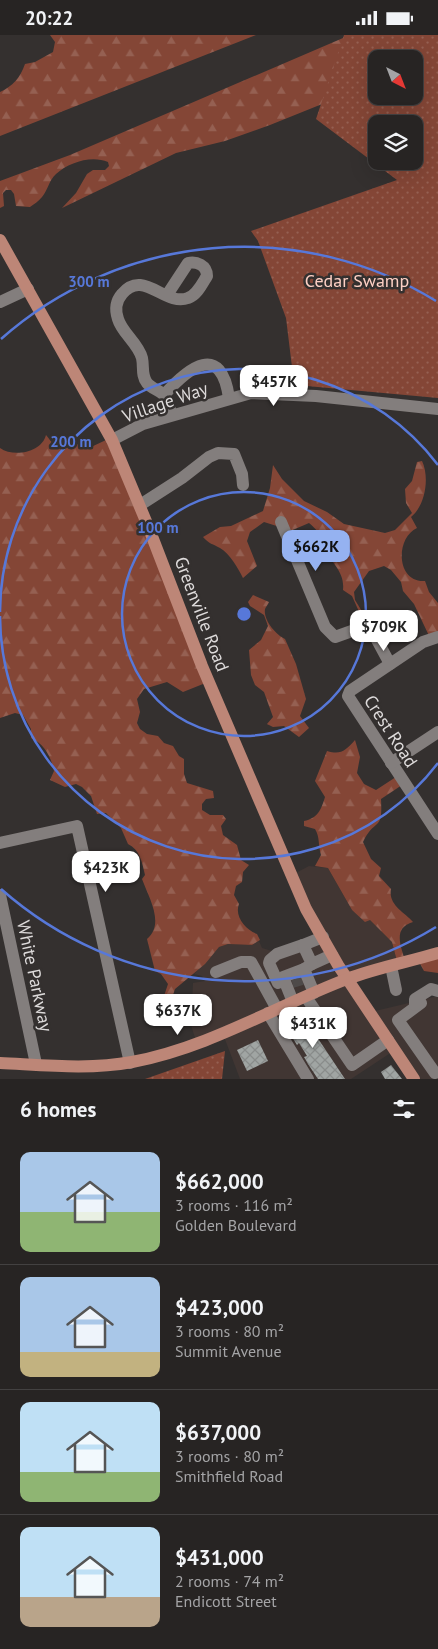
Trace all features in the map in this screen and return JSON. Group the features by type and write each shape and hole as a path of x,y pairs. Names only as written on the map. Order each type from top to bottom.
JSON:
{"main road":[{"name":"Greenville Road","path":"0,240 112,440 140,505 202,666 306,909 332,955 414,1079"},
{"path":"0,1063 97,1065 130,1063 178,1051 272,1011 300,984 348,979 438,953"}],"street":[{"path":"167,295 151,287 131,286 118,299 116,307 118,321 142,357 144,379 151,387 164,395 172,415"},
{"path":"0,302 28,289"},
{"path":"164,395 195,366 204,364 213,367 225,378 229,399"},
{"name":"Village Way","path":"112,440 143,424 251,393 272,393 438,409"},
{"path":"140,505 182,478 208,457 218,453 234,454 242,474 243,485"},
{"path":"281,522 325,627 335,637 363,627 370,627 390,664 423,642 438,637"},
{"name":"Crest Road","path":"390,664 350,691 348,696 438,834"},
{"path":"391,763 438,731"},
{"path":"0,843 77,826 130,1063"},
{"name":"White Parkway","path":"0,895 36,1064"},
{"path":"322,937 277,954 270,960 275,979 278,983 300,984 332,955"},
{"path":"303,945 300,984 352,1065 388,1040"},
{"path":"216,972 242,961 251,962 272,1011 308,1079"},
{"path":"392,966 396,989"},
{"path":"429,998 398,1020 433,1074"}],"shaded area":[{"path":"309,866 328,868 352,910 370,920 392,942 398,965 352,979 371,1012 438,996 438,1079 411,1079 392,1052 351,1079 240,1079 223,1034 197,1044 191,1025 193,983 205,981 202,976 194,974 219,947 228,944 252,945 259,941 262,948 275,952 313,935 292,875"}],"green space":[{"path":"50,35 256,35 0,136 0,92 16,81 25,64 35,62 53,52 55,42"},
{"name":"Cedar Swamp","path":"344,35 438,35 438,398 285,384 292,367 286,318 258,241 251,231 397,180 384,170 423,170 423,115 368,115 368,158 316,119"},
{"path":"350,35 347,94 225,141 176,153 62,208 76,193 87,174 93,170 105,170 109,166 108,162 95,159 74,163 56,174 42,197 30,207 16,206 14,194 11,190 6,190 3,193 4,206 0,208 0,181 70,155"},
{"path":"46,435 54,445 61,449 77,444 89,448 106,440 208,682 183,692 167,682 144,689 137,699 140,712 137,723 140,729 147,734 158,736 164,743 173,746 179,756 184,759 184,774 187,783 213,791 214,798 206,799 202,804 202,810 210,815 223,815 226,819 221,826 223,835 237,845 241,860 249,865 243,872 242,882 236,886 234,895 239,904 238,913 242,922 257,934 260,940 252,945 228,944 219,947 205,964 175,989 173,995 177,1007 164,996 168,984 161,974 155,971 147,939 155,926 154,911 142,879 145,875 138,853 128,844 121,828 106,813 97,814 91,796 82,787 76,784 65,787 50,780 54,771 51,760 43,747 31,738 31,729 23,715 15,713 0,718 0,448 13,453 27,452 39,446"},
{"path":"422,461 426,475 425,491 420,506 411,517 417,528 410,533 405,541 402,559 408,575 415,580 425,581 429,592 438,603 438,636 431,640 414,604 403,591 401,582 391,570 384,566 369,571 354,592 355,600 366,618 365,625 352,596 343,590 340,573 320,535 309,523 288,532 283,528 264,522 250,532 247,541 257,566 243,578 227,554 203,537 220,527 231,526 263,511 270,488 273,465 282,479 304,501 327,512 344,524 385,533 395,530 412,513 406,503 405,489 412,481 417,462"},
{"path":"253,595 269,602 265,609 266,618 274,631 285,639 296,664 306,699 300,716 309,728 299,737 284,726 273,727 267,724 273,717 264,692 255,685 251,675 249,650 261,640 268,626 264,615 250,606 248,602"},
{"path":"355,740 360,757 357,773 364,784 376,790 399,775 405,783 381,799 381,817 363,842 371,859 381,868 379,876 391,889 394,904 413,922 406,925 400,933 400,945 406,963 398,965 392,942 370,920 365,922 352,910 328,868 315,866 321,855 318,835 315,829 304,826 304,821 316,816 325,797 315,781 327,751 336,753 342,751"},
{"path":"438,955 438,973 424,971 418,960"},
{"path":"225,1051 222,1079 145,1079"}],"building":[{"path":"301,1013 345,1079 318,1079 308,1064 304,1057 307,1056 299,1043 297,1045 284,1024"},
{"path":"258,1040 268,1061 247,1071 237,1050"},
{"path":"391,1065 402,1079 385,1079 381,1072"}],"tunnel":[{"path":"292,982 302,979"}]}
